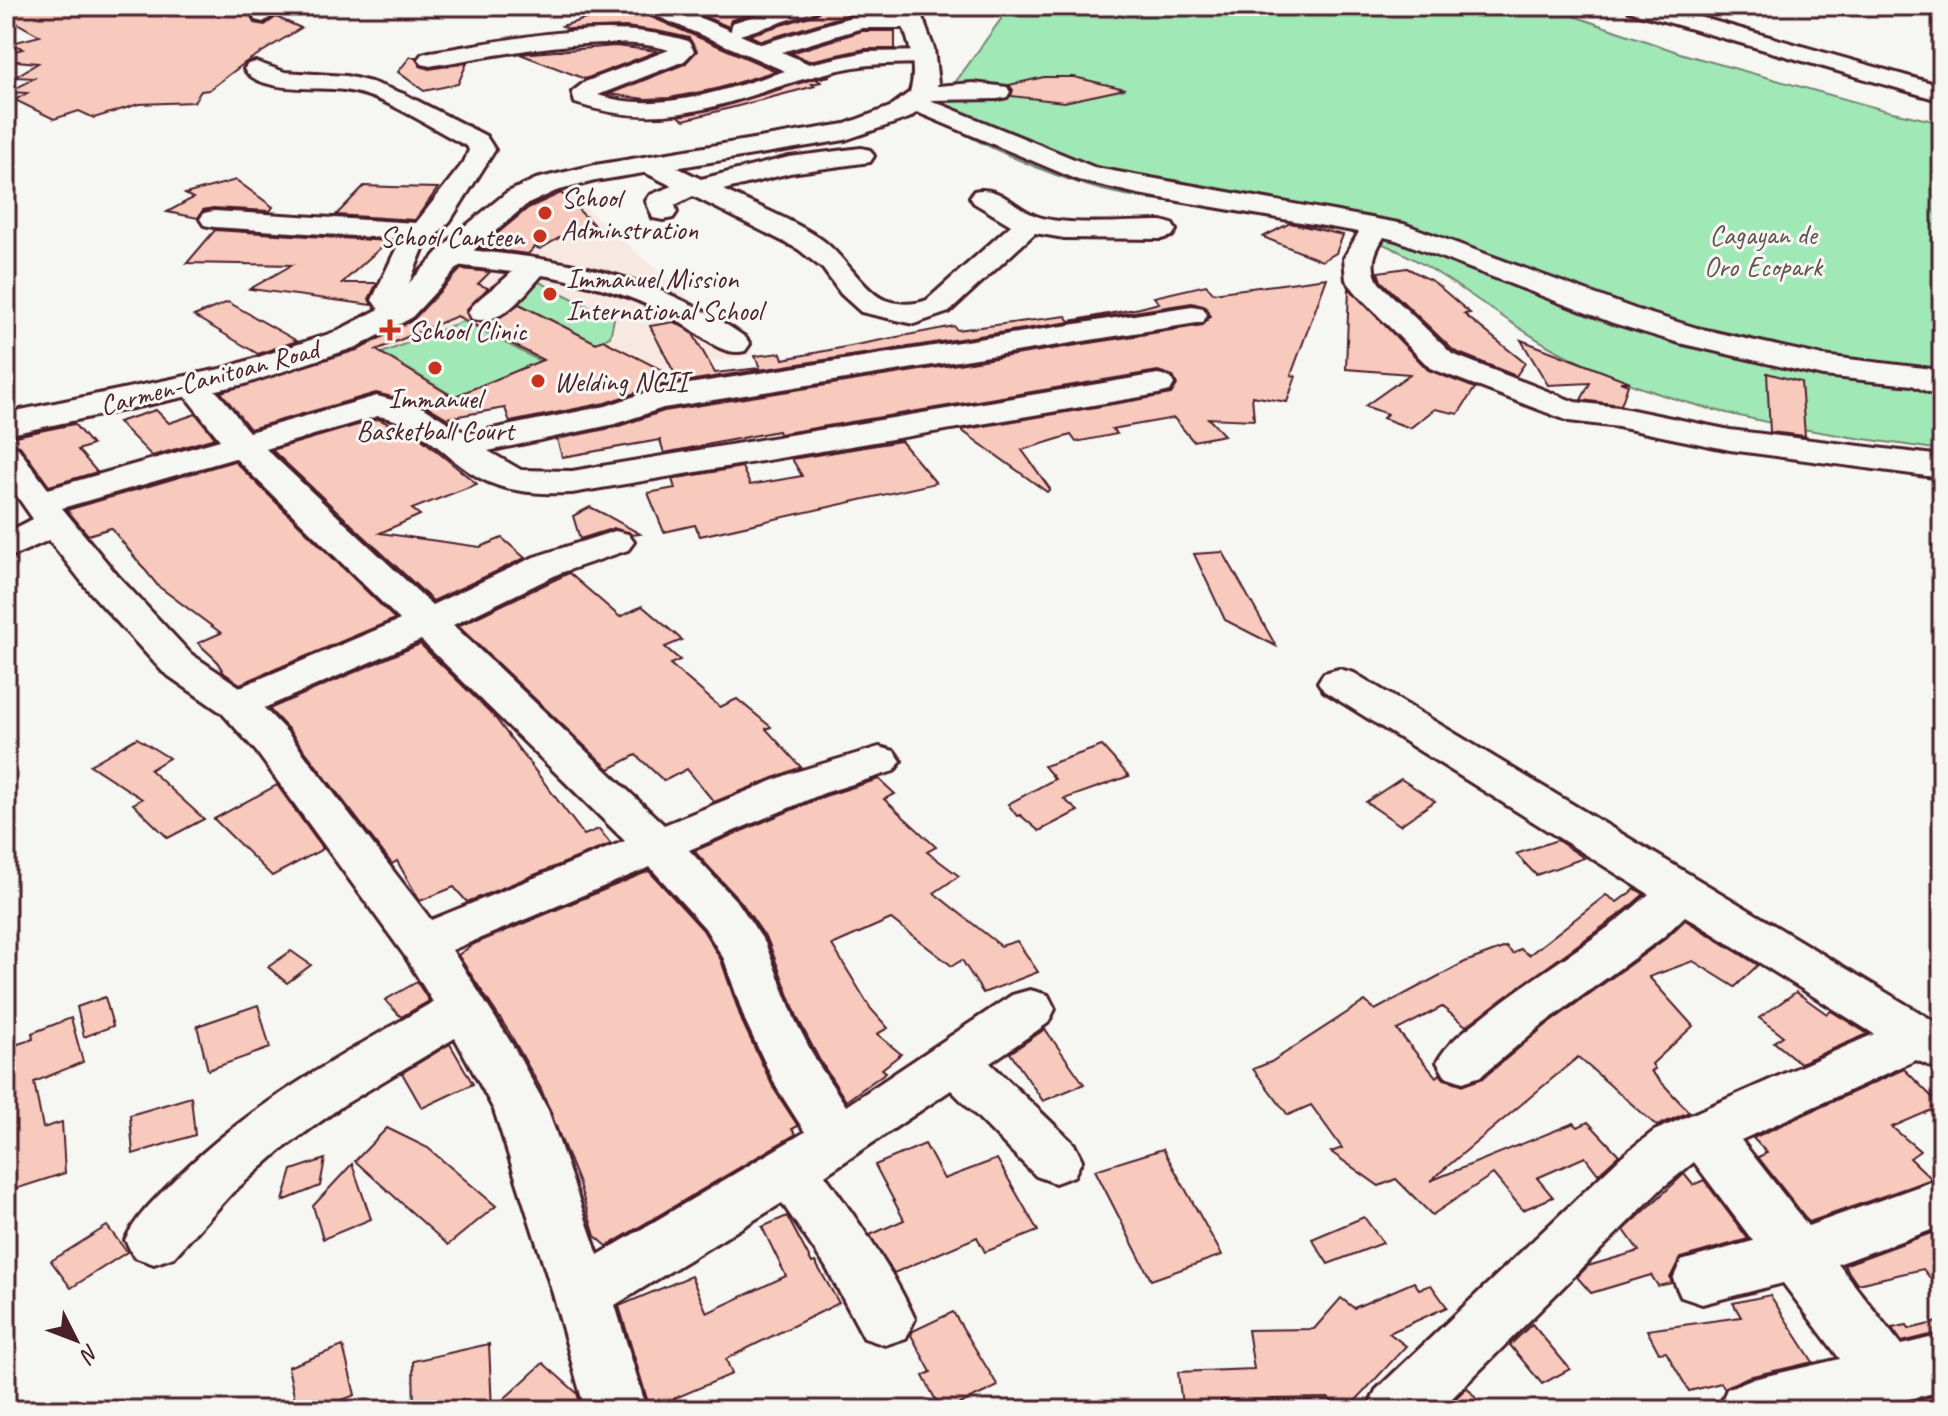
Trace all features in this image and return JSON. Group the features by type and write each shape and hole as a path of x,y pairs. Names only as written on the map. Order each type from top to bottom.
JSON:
{"main road":[{"path":"910,14 920,38 926,83 919,98"},
{"name":"Carmen-Canitoan Road","path":"6,424 193,386 302,356 356,335 400,311 449,257 516,199 561,180 845,132 880,121 919,98"}],"street":[{"path":"662,10 701,6"},
{"path":"718,35 808,6"},
{"path":"829,6 861,21"},
{"path":"1637,6 1942,94"},
{"path":"662,10 808,72"},
{"path":"758,52 861,21 910,14"},
{"path":"430,59 564,41 629,39 673,43 682,51 674,58 602,82 584,92 584,98 617,107 664,108 858,60 922,56"},
{"path":"554,58 629,39"},
{"path":"674,58 748,88"},
{"path":"256,69 269,76 374,89 477,141 482,150 477,162 410,246 388,295 389,303 400,311"},
{"path":"919,98 973,90 998,92"},
{"path":"919,98 1065,166 1116,182 1377,227 1423,239 1624,316 1690,336 1823,366 1920,376 1942,388"},
{"path":"663,212 660,201 694,188 789,165 861,156"},
{"path":"649,164 808,243 833,263 865,302 904,315 925,313 938,306 1029,224"},
{"path":"984,197 1029,224 1064,229 1162,230"},
{"path":"214,219 423,232"},
{"path":"1377,227 1359,252 1356,262 1360,277 1373,295 1409,327 1423,349 1441,361 1569,411 1618,417 1718,438 1942,467"},
{"path":"483,312 507,295 539,265 583,241"},
{"path":"449,257 539,265 595,275 637,287 686,311 734,344"},
{"path":"461,446 674,396 1192,315"},
{"path":"25,486 240,443 377,406 405,412 461,446 493,471 527,482 572,482 1158,384"},
{"path":"193,386 240,443 657,845 722,916 748,956 770,1020 796,1073 838,1139"},
{"path":"630,408 658,470"},
{"path":"6,548 25,486"},
{"path":"25,486 103,583 177,663 237,704 271,741 422,943 521,1110 582,1294 616,1410"},
{"path":"237,704 426,623 547,565 615,542"},
{"path":"1339,682 1931,1044"},
{"path":"422,943 808,783 879,761"},
{"path":"1463,1062 1525,1010 1646,925 1680,893"},
{"path":"154,1240 181,1208 239,1153 280,1120 463,1009"},
{"path":"582,1294 791,1171 1030,1009"},
{"path":"1398,1410 1642,1172 1673,1147 1703,1132 1931,1044"},
{"path":"954,1060 1055,1160"},
{"path":"1703,1132 1795,1255 1915,1370"},
{"path":"791,1171 846,1250 885,1319"},
{"path":"1702,1279 1795,1255 1942,1202"},
{"path":"1749,1409 1915,1370"}],"shaded area":[{"name":"Immanuel Mission International School","path":"563,188 754,355 474,400 420,413 312,355 358,332 503,212"}],"green space":[{"name":"Cagayan de Oro Ecopark","path":"993,6 1545,6 1683,54 1942,123 1942,450 1842,436 1742,417 1644,389 1552,348 1437,273 1365,237 1283,215 1148,199 1103,190 1040,169 995,149 937,118 952,87 1001,19"},
{"path":"529,277 614,319 610,337 596,343 500,294"},
{"path":"463,321 540,361 455,397 382,353"}],"building":[{"path":"6,6 247,6 254,23 265,25 276,17 301,28 246,62 209,90 201,91 194,102 139,104 94,118 79,111 54,119 15,100 27,93 10,92 34,78 15,77 38,63 6,60 6,53 23,49 12,43 40,36 6,17"},
{"path":"608,6 639,6 644,14 776,71 716,89 669,98 645,99 609,94 685,64 697,51 689,38 657,31 625,27 569,29 562,26 585,19 575,15"},
{"path":"680,6 776,6 731,20 729,27"},
{"path":"822,6 891,6 894,12 860,11 761,41 749,35 817,14"},
{"path":"862,31 895,31 895,49 865,49 809,61 791,53"},
{"path":"615,46 658,51 585,79 520,54"},
{"path":"410,57 416,57 420,66 429,69 467,63 458,84 424,91 398,72"},
{"path":"830,76 816,79 821,82 812,84 815,86 684,120 678,116 715,109 813,79"},
{"path":"1044,77 1074,77 1125,89 1064,102 1011,96 1013,90 1009,85"},
{"path":"236,180 273,207 270,211 213,208 203,210 198,218 167,212 193,198 185,194"},
{"path":"364,186 438,188 415,220 336,215"},
{"path":"561,193 594,225 566,234 540,249 535,247 528,254 480,248 528,208"},
{"path":"1290,223 1343,235 1336,253 1322,261 1263,237"},
{"path":"215,230 388,241 342,283 377,283 369,299 372,305 250,289 292,265 187,263"},
{"path":"1407,268 1434,282 1470,313 1464,314 1525,363 1516,376 1454,351 1381,281 1378,272"},
{"path":"461,269 490,272 478,284 488,288 466,310 472,322 494,321 519,304 596,343 603,340 677,378 650,326 674,322 685,328 693,334 715,373 760,368 755,356 781,353 783,359 954,326 957,330 1066,316 1070,321 1159,303 1154,297 1206,285 1213,293 1327,278 1291,375 1296,376 1287,402 1252,396 1254,420 1208,418 1224,435 1193,441 1174,418 1112,429 1117,434 1076,442 1071,435 1022,450 1050,489 1047,492 961,430 1171,394 1177,385 1173,376 1158,371 779,434 778,431 664,453 660,440 562,457 557,439 616,427 664,411 1203,325 1210,316 1206,307 1192,303 656,386 605,403 510,422 505,408 447,418 425,405 376,393 250,429 221,392 360,349 413,320","holes":["457,316 543,360 453,397 376,350"]},
{"path":"1349,288 1428,370 1475,388 1458,414 1435,409 1410,428 1383,418 1387,414 1365,406 1410,374 1346,369"},
{"path":"228,302 297,341 258,354 194,316"},
{"path":"1521,340 1630,382 1620,382 1628,385 1621,405 1581,400 1590,383 1548,385"},
{"path":"1767,373 1801,382 1805,436 1770,432"},
{"path":"156,410 169,423 196,414 215,438 152,456 118,422"},
{"path":"378,419 418,436 477,484 412,509 420,515 380,533 480,547 502,538 525,558 433,601 272,450"},
{"path":"74,424 92,445 78,450 97,472 49,486 20,446 6,442 6,438"},
{"path":"901,441 936,483 700,536 695,525 664,532 648,493 675,488 672,479 742,467 750,485 802,476 792,459"},
{"path":"234,461 395,619 240,684 224,673 216,660 198,643 221,633 158,586 111,528 88,535 67,510"},
{"path":"590,507 640,534 632,535 614,528 580,539 573,516"},
{"path":"1223,552 1276,646 1225,620 1194,554"},
{"path":"569,573 620,617 642,606 682,640 665,647 680,660 670,664 720,707 737,699 771,727 766,729 801,767 714,802 687,769 664,781 636,755 609,769 458,626"},
{"path":"420,644 493,715 584,835 599,829 611,844 467,902 454,887 420,901 397,861 392,864 288,729 269,709"},
{"path":"137,738 169,758 150,770 204,819 168,838 133,804 142,799 90,765"},
{"path":"1102,746 1129,776 1064,799 1078,811 1039,831 1020,815 1017,816 1008,804 1055,779 1044,766"},
{"path":"879,779 895,794 884,799 936,847 927,852 959,876 934,893 1001,946 1017,941 1038,972 983,993 962,960 952,966 891,919 832,945 871,1009 888,1028 877,1034 901,1054 882,1069 886,1072 846,1101 798,1019 768,941 741,902 694,851 825,796"},
{"path":"1401,779 1435,801 1400,825 1366,802"},
{"path":"277,785 323,849 272,876 214,819"},
{"path":"1557,840 1584,858 1536,875 1516,854"},
{"path":"649,871 703,930 721,960 742,1021 774,1089 798,1126 792,1129 796,1134 607,1246 595,1236 579,1184 541,1089 509,1032 458,955 474,944"},
{"path":"1635,889 1644,894 1627,909 1466,1026 1442,1007 1397,1030 1436,1077 1440,1074 1444,1079 1464,1085 1483,1078 1545,1026 1665,939 1685,920 1758,965 1735,987 1693,961 1649,977 1693,1026 1652,1064 1655,1069 1651,1071 1689,1112 1657,1126 1578,1057 1430,1181 1574,1123 1578,1127 1588,1122 1619,1155 1598,1174 1585,1157 1537,1178 1553,1197 1523,1210 1493,1174 1432,1215 1396,1179 1379,1186 1331,1152 1342,1148 1311,1105 1288,1115 1253,1069 1271,1062 1365,1001 1375,1010 1465,962 1506,947 1513,954 1520,949 1529,955 1606,895 1617,902"},
{"path":"291,951 311,965 287,983 268,967"},
{"path":"417,982 429,1001 401,1017 385,1000"},
{"path":"1796,992 1827,1014 1831,1011 1868,1034 1800,1063 1774,1042 1783,1036 1759,1018"},
{"path":"105,997 113,1026 84,1037 77,1007"},
{"path":"258,1005 270,1048 208,1070 197,1026"},
{"path":"71,1018 83,1062 34,1082 43,1128 62,1122 65,1173 6,1192 6,1048 33,1039 32,1033"},
{"path":"1045,1029 1084,1084 1043,1101 1010,1053"},
{"path":"450,1044 473,1084 422,1108 402,1073"},
{"path":"1904,1069 1941,1106 1892,1127 1920,1151 1910,1158 1932,1179 1809,1222 1758,1157 1767,1153 1753,1138"},
{"path":"191,1097 195,1135 133,1154 130,1115"},
{"path":"387,1128 428,1148 496,1206 448,1245 355,1161"},
{"path":"925,1144 944,1179 997,1159 1038,1231 985,1252 977,1237 894,1273 870,1235 904,1220 875,1165"},
{"path":"1163,1149 1222,1255 1151,1280 1095,1170"},
{"path":"325,1159 320,1186 283,1201 292,1170"},
{"path":"352,1164 371,1219 323,1239 313,1206"},
{"path":"1684,1174 1693,1185 1704,1180 1748,1239 1680,1258 1670,1278 1672,1283 1658,1286 1651,1275 1591,1293 1577,1277 1588,1266 1639,1251 1624,1230"},
{"path":"787,1216 812,1263 815,1262 839,1303 726,1359 732,1374 650,1409 619,1306 691,1276 707,1313 786,1276 762,1227"},
{"path":"1364,1217 1383,1243 1328,1264 1312,1239"},
{"path":"107,1226 127,1252 71,1288 51,1261"},
{"path":"1942,1229 1942,1293 1923,1269 1857,1284 1844,1265"},
{"path":"1414,1282 1419,1289 1431,1285 1447,1307 1389,1333 1406,1346 1347,1410 1342,1410 1328,1398 1221,1400 1221,1404 1182,1405 1178,1372 1254,1369 1248,1330 1314,1329 1341,1298 1354,1308"},
{"path":"1770,1295 1813,1362 1748,1377 1724,1388 1721,1383 1689,1391 1666,1352 1659,1353 1647,1330 1741,1317 1733,1303"},
{"path":"953,1312 998,1386 941,1410 923,1376 931,1372 911,1335 913,1331"},
{"path":"1942,1321 1942,1332 1902,1342 1892,1328 1907,1325 1909,1329"},
{"path":"1532,1324 1570,1369 1542,1384 1510,1345"},
{"path":"489,1344 492,1410 414,1410 413,1361"},
{"path":"343,1346 355,1395 317,1410 297,1410 288,1367"},
{"path":"543,1363 577,1393 582,1410 492,1410"},
{"path":"1467,1387 1485,1410 1444,1410"},
{"path":"1942,1394 1942,1410 1876,1410"}],"place":[{"name":"School Adminstration","path":"545,213"},
{"name":"School Canteen","path":"540,236"},
{"name":"Immanuel Mission International School","path":"550,294"},
{"name":"School Clinic","path":"390,330"},
{"name":"Immanuel Basketball Court","path":"435,368"},
{"name":"Welding NCII","path":"538,381"}]}
